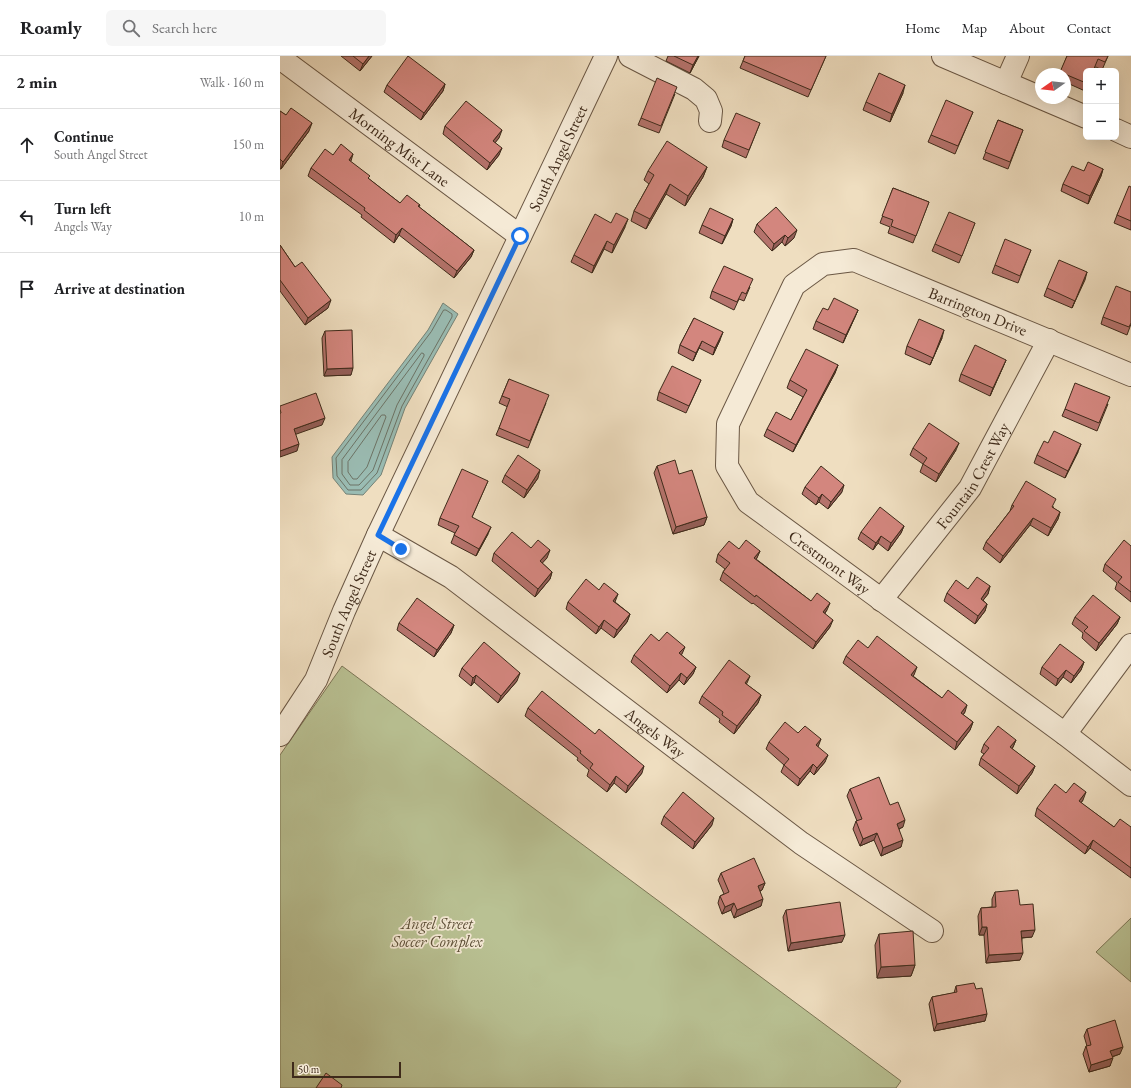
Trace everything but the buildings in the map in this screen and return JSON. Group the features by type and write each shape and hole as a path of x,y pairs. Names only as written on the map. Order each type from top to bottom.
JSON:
{"street":[{"name":"South Angel Street","path":"280,735 316,680 344,611 378,535 606,56"},
{"path":"630,56 694,89 706,99 711,111 710,121"},
{"path":"943,56 1083,116"},
{"path":"1006,83 1018,56"},
{"name":"Morning Mist Lane","path":"280,58 520,236"},
{"path":"1119,131 1131,136"},
{"name":"Barrington Drive","path":"823,264 854,260 1131,375"},
{"name":"Crestmont Way","path":"823,264 794,285 728,424 727,466 748,502 1065,734 1131,785"},
{"name":"Fountain Crest Way","path":"881,600 970,488 1049,340"},
{"name":"Angels Way","path":"378,535 451,577 801,843 932,932"},
{"path":"1065,734 1131,645"}],"green space":[{"name":"Angel Street Soccer Complex","path":"342,666 901,1081 896,1088 280,1088 280,755"},
{"path":"1131,918 1131,982 1096,952"}],"water":[{"path":"443,303 458,314 405,408 381,475 363,495 346,494 333,478 332,457 428,330"}],"route":[{"path":"401,549 378,535 520,236"}]}
